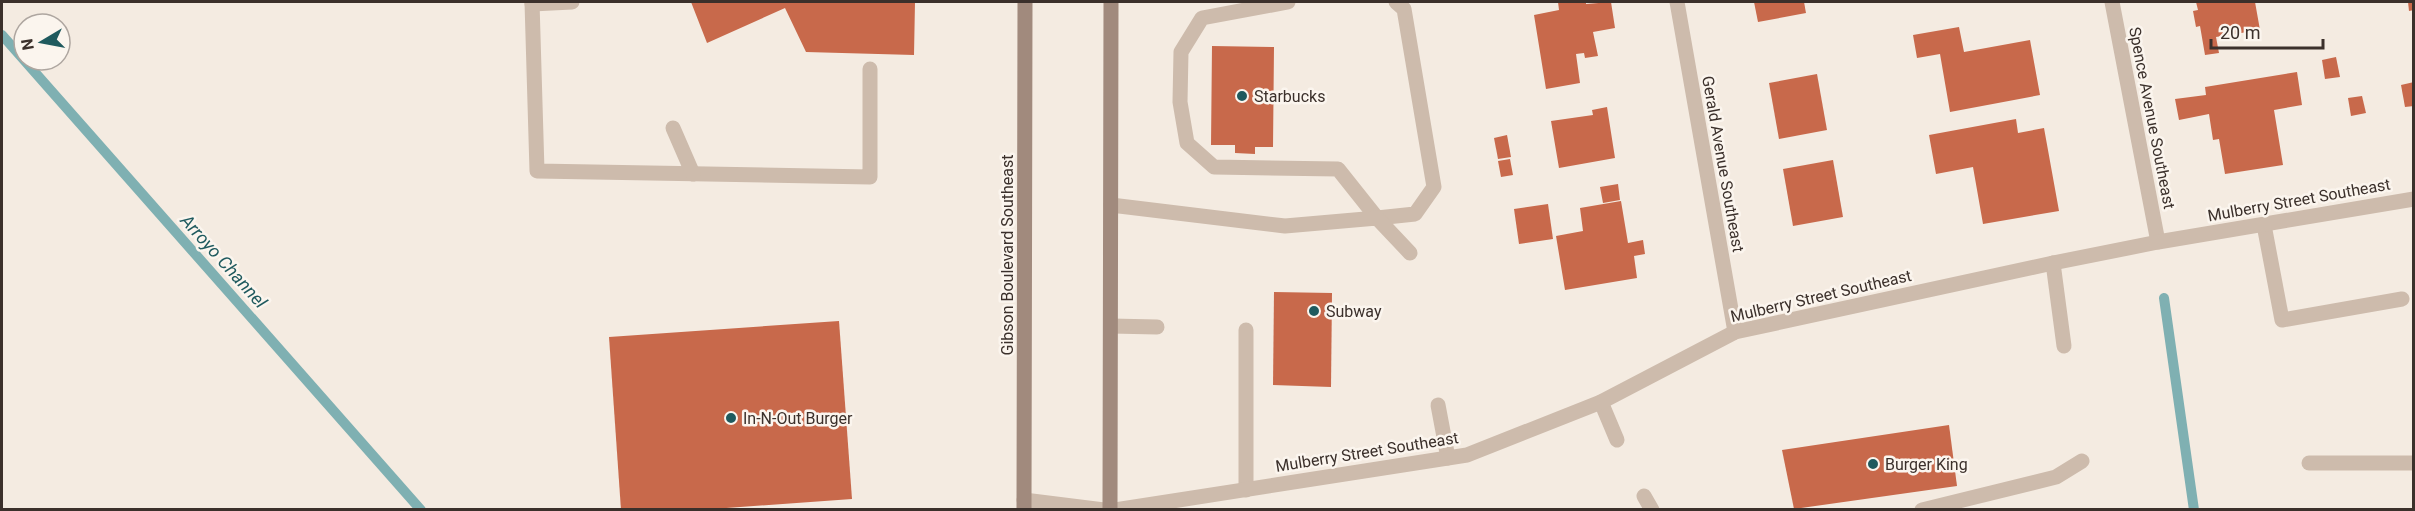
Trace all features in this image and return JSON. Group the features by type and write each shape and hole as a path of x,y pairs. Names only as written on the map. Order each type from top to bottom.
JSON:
{"main road":[{"name":"Gibson Boulevard Southeast","path":"1024,505 1025,2"},
{"path":"1110,510 1111,2"}],"street":[{"path":"572,2 532,3 537,171 870,177 870,69"},
{"path":"1288,2 1202,18 1181,52 1180,102 1187,143 1214,167 1338,169 1377,218 1410,253"},
{"path":"1111,205 1285,226 1415,214 1434,187 1404,9 1396,2"},
{"name":"Gerald Avenue Southeast","path":"1677,2 1735,332"},
{"name":"Spence Avenue Southeast","path":"2112,2 2158,242"},
{"path":"673,128 693,174"},
{"name":"Mulberry Street Southeast","path":"1115,510 1467,455 1601,402 1735,332 2053,262 2414,199"},
{"path":"2264,225 2282,320 2402,298"},
{"path":"2053,262 2064,346"},
{"path":"1111,326 1157,327"},
{"path":"1246,330 1246,490"},
{"path":"1601,402 1617,440"},
{"path":"1438,405 1448,458"},
{"path":"1922,510 2056,477 2082,461"},
{"path":"2309,463 2414,463"},
{"path":"1644,495 1652,510"},
{"path":"1024,505 1104,510"}],"building":[{"path":"691,2 915,2 914,55 806,52 785,8 707,43"},
{"path":"1558,2 1586,2 1586,4 1611,2 1615,28 1593,32 1598,56 1585,58 1584,53 1576,54 1580,83 1546,89 1534,15 1559,10"},
{"path":"1754,2 1804,2 1806,13 1758,22"},
{"path":"2196,2 2255,2 2260,30 2216,37 2219,53 2205,55 2200,26 2196,27 2193,11 2198,10"},
{"path":"2408,2 2414,2 2414,10 2409,11"},
{"path":"1959,27 1964,52 2030,40 2040,95 1950,112 1940,54 1917,58 1913,35"},
{"name":"Starbucks","path":"1212,46 1274,47 1273,147 1255,147 1255,154 1235,153 1235,145 1211,145"},
{"path":"2336,57 2340,77 2325,79 2322,60"},
{"path":"2297,72 2302,105 2274,110 2283,165 2225,174 2219,139 2213,140 2209,114 2179,120 2175,99 2206,95 2205,87"},
{"path":"1817,74 1827,130 1779,139 1769,83"},
{"path":"2414,82 2414,106 2405,107 2401,85"},
{"path":"2362,96 2366,113 2351,116 2348,98"},
{"path":"1607,107 1615,158 1559,168 1551,121 1593,115 1592,110"},
{"path":"2016,119 2018,133 2044,128 2059,211 1983,224 1973,167 1936,174 1929,135"},
{"path":"1507,135 1511,157 1498,159 1494,138"},
{"path":"1510,159 1513,175 1501,177 1498,161"},
{"path":"1833,160 1843,217 1793,226 1783,169"},
{"path":"1618,184 1620,200 1603,203 1600,187"},
{"path":"1621,201 1628,243 1643,240 1645,254 1634,256 1637,278 1565,290 1556,236 1583,231 1580,208"},
{"path":"1548,204 1553,239 1519,244 1514,209"},
{"path":"1274,292 1332,293 1331,387 1273,385"},
{"name":"In-N-Out Burger","path":"839,321 852,499 699,510 621,510 609,337"},
{"path":"1949,425 1957,486 1794,509 1782,450"}],"waterway":[{"name":"Arroyo Channel","path":"2,35 421,510"},
{"path":"2164,298 2194,510"}],"place":[{"name":"Starbucks","path":"1242,96"},
{"name":"Subway","path":"1314,311"},
{"name":"In-N-Out Burger","path":"731,418"},
{"name":"Burger King","path":"1873,464"}]}
